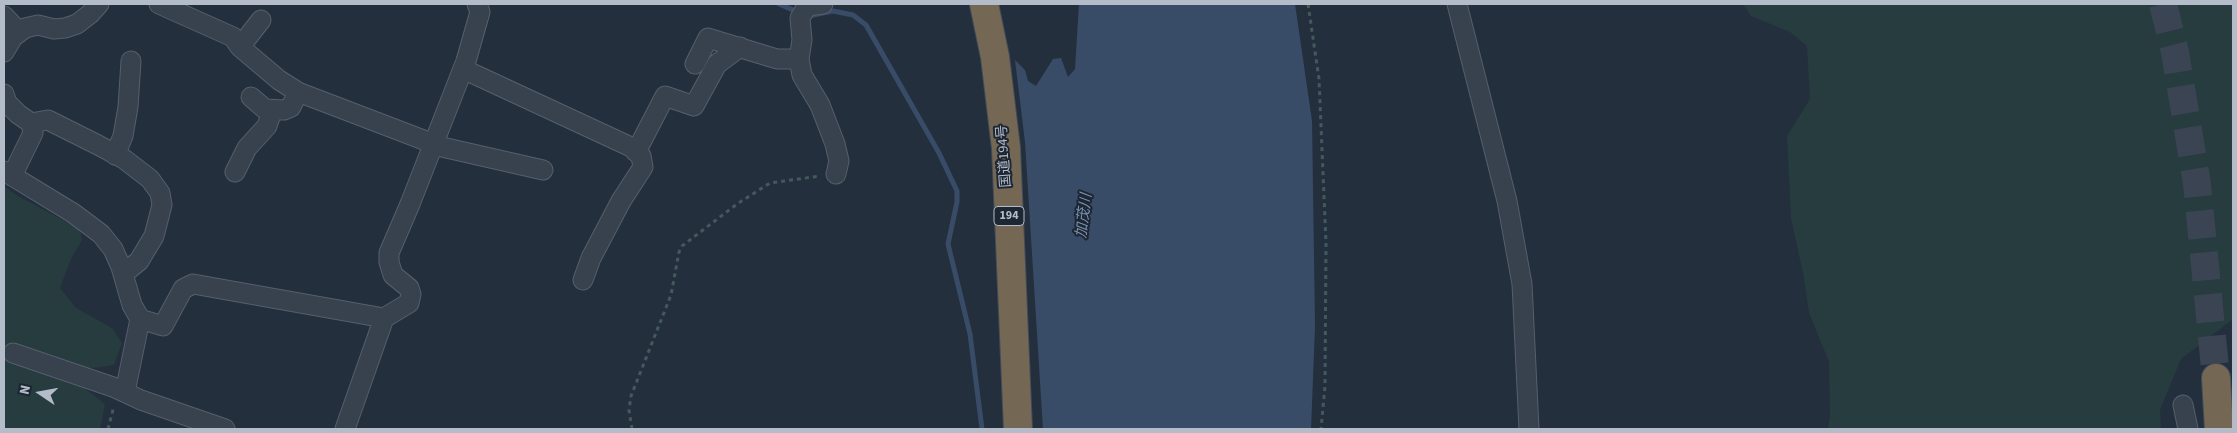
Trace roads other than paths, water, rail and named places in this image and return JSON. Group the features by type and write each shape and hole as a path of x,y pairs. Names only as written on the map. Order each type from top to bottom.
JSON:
{"highway":[{"name":"国道194号","path":"984,4 995,57 1006,148 1018,429"},
{"path":"2216,378 2219,429"}],"street":[{"path":"4,52 13,37 25,28 38,25 54,29 77,24 99,4"},
{"path":"159,4 233,37 240,47 279,80 298,92 434,144 543,170"},
{"path":"345,429 384,318 409,303 411,294 409,288 393,275 389,262 389,253 463,70 475,36 480,12 477,4"},
{"path":"823,4 807,6 800,18 802,40 799,59 802,75 820,105 835,144 839,161 836,174"},
{"path":"1457,4 1507,201 1522,284 1529,429"},
{"path":"4,16 20,32"},
{"path":"240,47 261,20"},
{"path":"695,64 708,38 777,59 799,59"},
{"path":"636,152 664,96 694,106 717,64 740,47"},
{"path":"115,155 123,136 128,108 132,61"},
{"path":"463,70 631,147 640,156 643,167 621,201 591,258 583,280"},
{"path":"250,97 272,111 291,107 298,92"},
{"path":"4,94 7,103 30,123 33,133 8,174 74,213 102,234 114,249 132,304 140,319 122,391"},
{"path":"235,172 247,148 267,126 272,111"},
{"path":"30,123 48,120 115,155 150,179 160,192 162,205 154,236 139,262 123,274"},
{"path":"140,319 163,326 183,289 193,284 384,318"},
{"path":"13,353 224,429"},
{"path":"2183,405 2188,429"}],"water":[{"name":"加茂川","path":"1079,4 1295,4 1312,121 1315,326 1311,429 1043,429 1025,142 1015,60 1025,70 1028,81 1036,86 1053,59 1061,58 1068,77 1075,69"}],"waterway":[{"path":"779,4 800,13"},
{"path":"808,16 833,11 853,15 866,25 939,153 957,191 957,202 948,244 970,334 982,429"}],"tunnel":[{"path":"2163,4 2175,52 2197,184 2216,378"}]}
